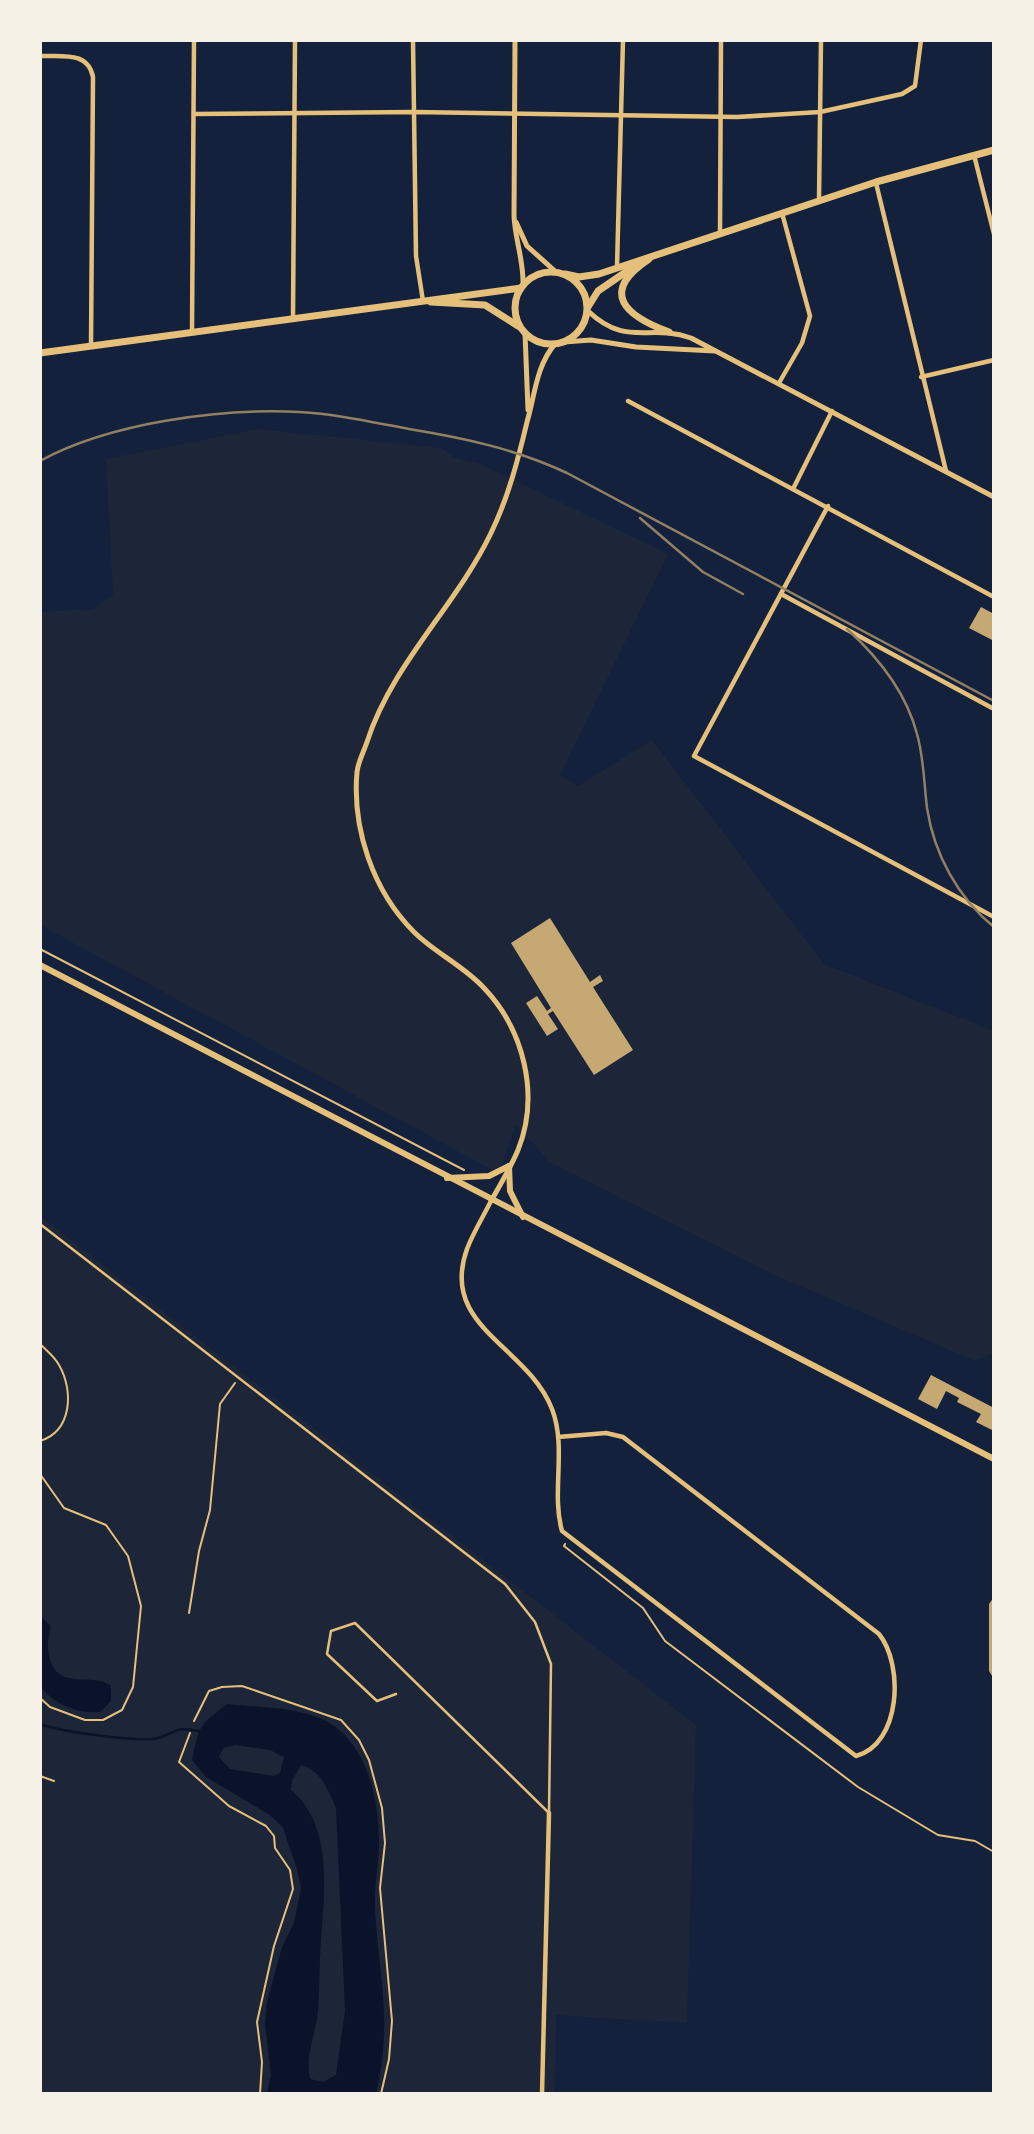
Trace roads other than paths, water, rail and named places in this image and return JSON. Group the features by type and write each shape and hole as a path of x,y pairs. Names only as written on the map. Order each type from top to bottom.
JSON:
{"main road":[{"path":"523,330 515,304 522,287 537,274 589,276 876,182 994,150"},
{"path":"424,302 485,305 539,341 560,343 578,333 598,292 611,281 665,251"},
{"path":"649,259 635,268 625,283 623,295 626,307 635,318 669,332"},
{"path":"561,273 580,285 588,310"},
{"path":"40,353 522,287"},
{"path":"40,965 491,1201 994,1459"},
{"path":"447,1178 489,1176 509,1166 510,1191 524,1218"}],"street":[{"path":"192,332 194,40"},
{"path":"293,318 295,40"},
{"path":"413,40 416,256 424,302"},
{"path":"515,40 514,216 515,239 522,263 522,287"},
{"path":"617,267 623,40"},
{"path":"720,233 721,40"},
{"path":"819,201 821,40"},
{"path":"194,114 413,112 719,117 820,112 902,94 915,86 921,40"},
{"path":"40,56 81,58 88,62 93,77 91,346"},
{"path":"974,155 994,234"},
{"path":"876,182 921,377 946,471"},
{"path":"779,383 802,343 810,316 782,213"},
{"path":"514,216 527,246 561,273"},
{"path":"588,310 617,331 652,334 669,332 721,352 994,497"},
{"path":"523,330 528,421"},
{"path":"558,1437 606,1433 622,1437 879,1634 886,1643 893,1665 892,1719 887,1731 867,1754 856,1756 562,1531 558,1515 558,1437 544,1392 515,1356 484,1331 465,1300 461,1281 467,1248 509,1166 526,1122 529,1092 524,1061 508,1016 483,986 413,932 390,904 369,863 360,824 357,771 376,712 490,535 504,502 528,421 539,371 560,343 591,340 636,347 721,352"},
{"path":"921,377 994,360"},
{"path":"628,401 794,487 994,597"},
{"path":"794,487 832,411"},
{"path":"828,506 694,756 994,917"},
{"path":"781,594 994,709"},
{"path":"542,2094 549,1813"}],"lane":[{"path":"40,1224 505,1584 535,1622 551,1664 549,1813"},
{"path":"396,1694 377,1701 327,1654 331,1631 355,1623 549,1813"}],"waterway":[{"path":"40,1724 81,1733 135,1739 158,1738 180,1729 199,1731"}],"railway":[{"path":"40,461 98,437 131,428 201,416 268,411 340,416 490,445 567,473 994,701"},
{"path":"640,518 703,572 743,594"},
{"path":"847,629 880,663 906,704 919,743 927,808 935,842 959,889 969,903 994,927"}]}
